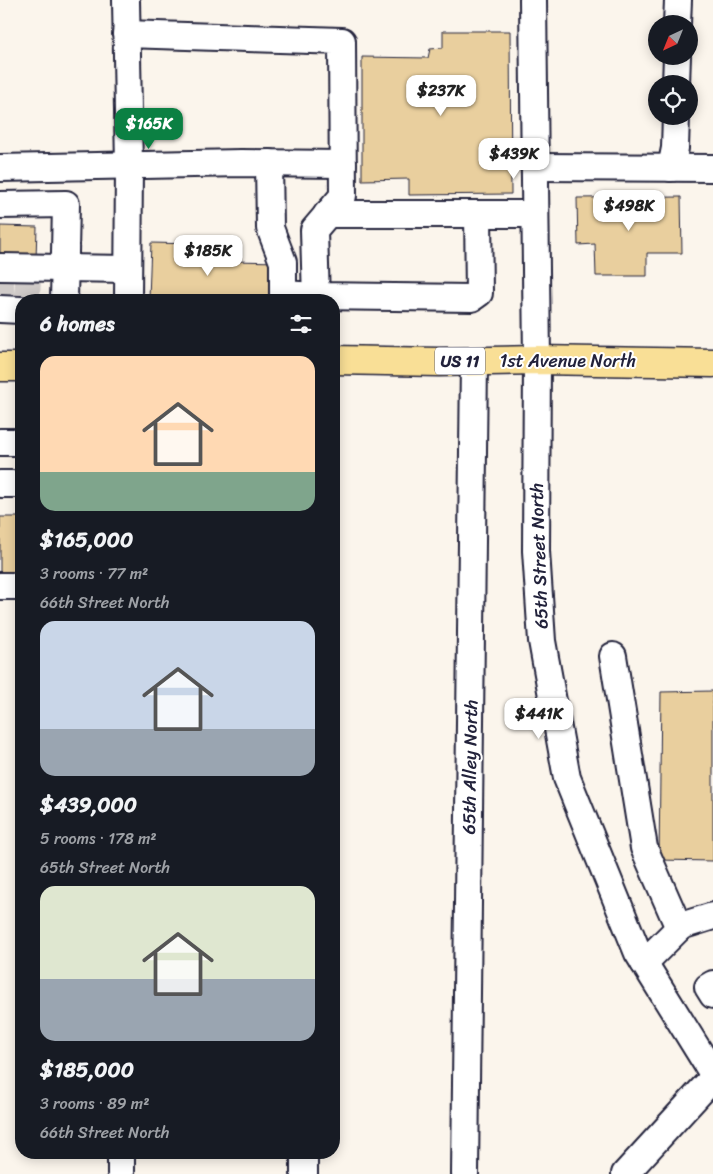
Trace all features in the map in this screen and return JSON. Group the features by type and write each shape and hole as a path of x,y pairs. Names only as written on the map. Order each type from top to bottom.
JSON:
{"main road":[{"name":"1st Avenue North","path":"340,360 537,360 713,363"},
{"path":"0,367 15,367"}],"street":[{"path":"126,0 129,167 128,294"},
{"name":"65th Street North","path":"533,0 537,360 536,551 542,641 566,778 638,954 713,1076 625,1174"},
{"path":"677,15 678,0"},
{"path":"126,34 342,42 343,196 314,230 316,294"},
{"path":"671,168 675,148 676,125"},
{"path":"0,168 269,163 343,164"},
{"path":"269,163 270,228 283,262 282,294"},
{"path":"535,167 713,168"},
{"path":"0,204 66,204 64,294"},
{"path":"327,214 535,214"},
{"path":"340,298 472,298 479,293 478,214"},
{"path":"0,267 15,295"},
{"path":"17,294 65,268 128,269"},
{"name":"65th Alley North","path":"466,1174 474,361"},
{"path":"0,442 15,442"},
{"path":"0,484 15,484"},
{"path":"0,586 15,586"},
{"path":"613,656 644,848 679,928"},
{"path":"644,962 679,928 713,916"},
{"path":"713,984 708,987 713,995"},
{"path":"120,1174 121,1159"},
{"path":"304,1159 304,1174"}],"building":[{"path":"443,31 510,31 511,194 409,195 409,179 362,180 362,57 428,58 430,49 443,48"},
{"path":"681,197 682,253 647,253 647,276 596,276 595,244 578,245 577,198"},
{"path":"0,226 37,227 36,259 0,259"},
{"path":"151,243 193,244 193,260 277,262 277,294 149,294"},
{"path":"0,517 15,517 15,573 0,573"},
{"path":"713,691 713,861 659,860 661,692"}],"tunnel":[{"path":"1,281 1,298"},
{"path":"27,294 28,281"}]}
